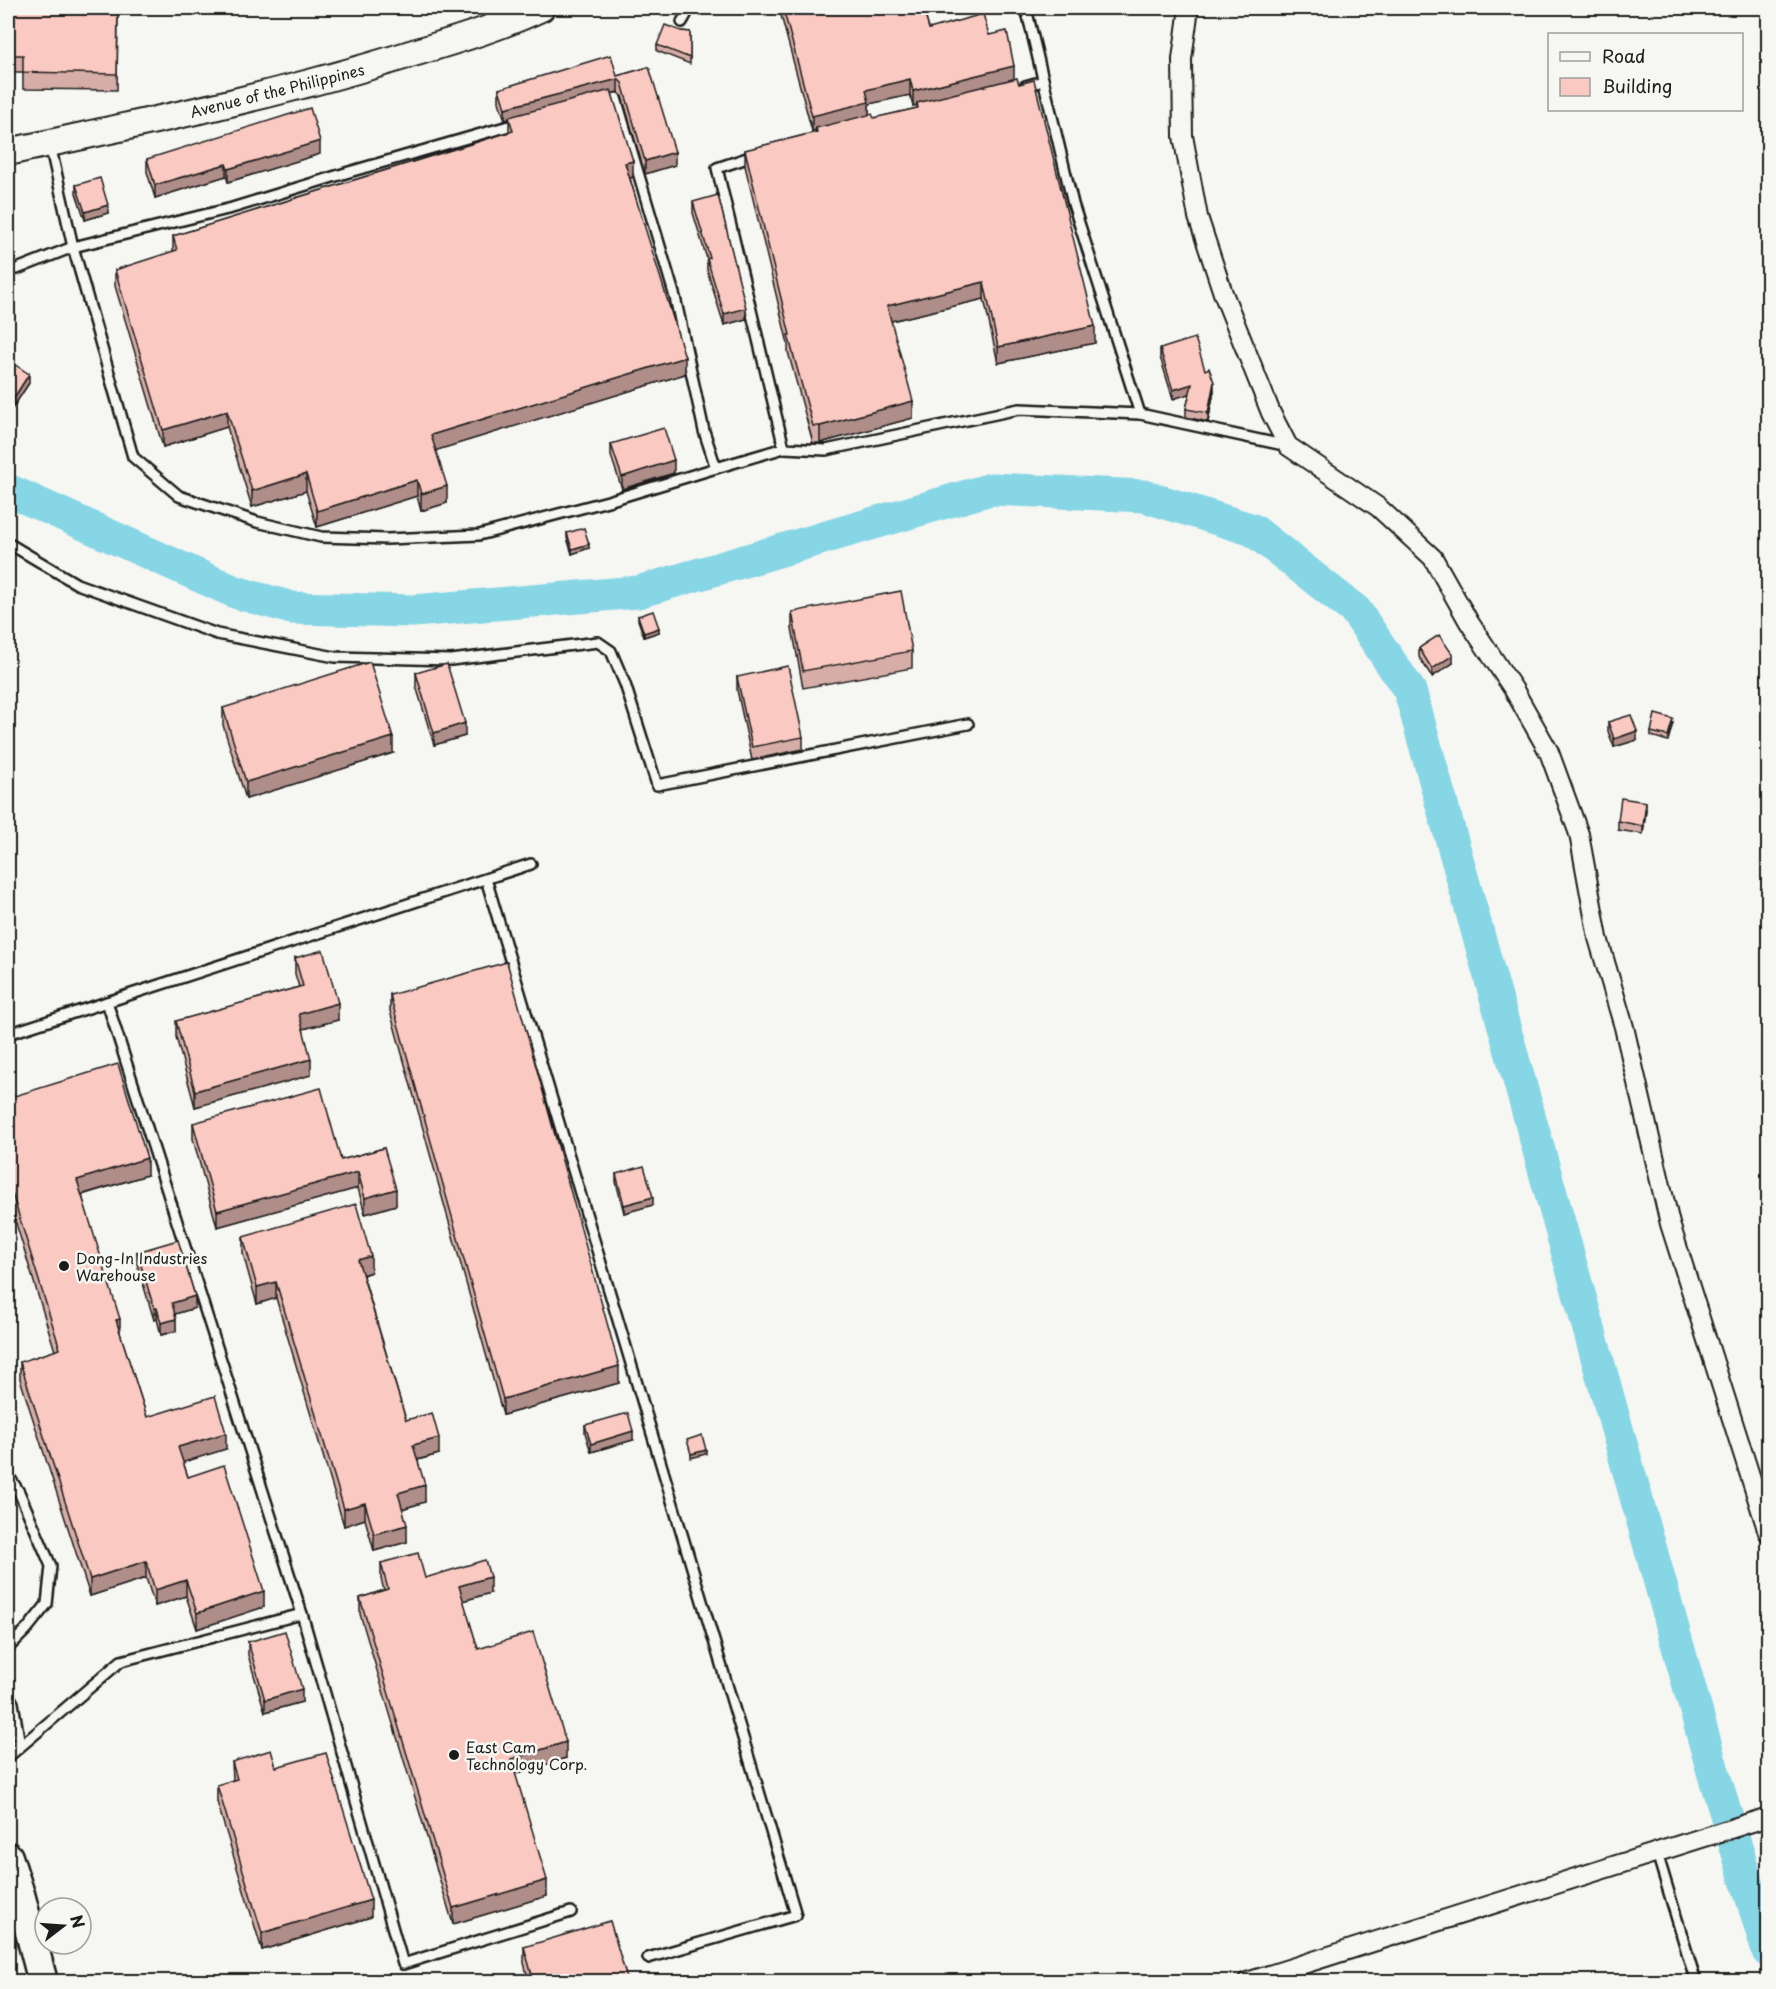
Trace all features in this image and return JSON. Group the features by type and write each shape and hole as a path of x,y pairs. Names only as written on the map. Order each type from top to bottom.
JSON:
{"main road":[{"name":"Avenue of the Philippines","path":"8,152 290,88 500,26 541,8"},
{"path":"8,1857 14,1898 43,1982"}],"street":[{"path":"1189,8 1182,59 1183,136 1198,217 1222,293 1271,413 1288,446 1378,507 1433,558 1469,622 1514,690 1549,752 1579,834 1598,938 1624,1027 1670,1224 1768,1532"},
{"path":"1247,1982 1768,1816"}],"lane":[{"path":"682,22 690,8"},
{"path":"1026,8 1073,204 1140,414"},
{"path":"1020,87 1043,81"},
{"path":"595,103 616,98 675,297 704,430 716,468"},
{"path":"17,269 73,248 232,208 395,158 531,120"},
{"path":"50,143 73,248 133,457 179,496 257,522 321,537 387,539 479,535 608,501 784,448 826,450 1019,409 1140,414 1288,446"},
{"path":"761,154 717,168 784,448"},
{"path":"8,543 77,584 217,634 335,657 451,660 598,642 611,651 625,684 657,785 968,724"},
{"path":"8,1034 531,864"},
{"path":"486,879 796,1915 648,1958"},
{"path":"107,1002 302,1614 403,1964 571,1912"},
{"path":"8,1475 19,1492 51,1566 47,1604 8,1648"},
{"path":"8,1757 121,1661 302,1614"},
{"path":"8,1694 13,1703 20,1745"},
{"path":"1657,1853 1696,1982"}],"building":[{"path":"8,8 118,8 117,74 23,72 23,55 8,55"},
{"path":"783,8 923,8 929,29 983,14 989,35 1007,31 1014,66 913,91 910,79 866,90 869,102 812,116"},
{"path":"665,25 690,32 690,58 657,45"},
{"path":"611,55 617,76 649,67 675,152 645,161 622,83 618,79 505,108 499,89"},
{"path":"1017,78 1019,84 1034,80 1095,326 998,347 984,282 887,306 913,401 813,426 788,335 790,335 745,150 817,132 816,128 872,114 874,118 918,108 917,103"},
{"path":"611,90 633,161 625,163 685,357 431,435 447,486 421,494 417,480 317,511 306,474 252,491 227,411 163,430 115,270 177,250 173,236 513,131 509,117"},
{"path":"310,108 320,141 228,169 226,164 155,185 147,159"},
{"path":"100,178 108,205 85,212 76,185"},
{"path":"718,195 746,308 724,314 693,202"},
{"path":"1195,338 1205,370 1209,368 1214,382 1208,413 1186,409 1192,384 1173,390 1160,349"},
{"path":"14,364 29,374 12,401 8,398 8,374"},
{"path":"664,428 674,460 622,477 611,444"},
{"path":"584,528 589,544 572,549 567,533"},
{"path":"901,591 912,651 803,671 792,612"},
{"path":"653,611 659,628 644,633 638,616"},
{"path":"1439,635 1453,655 1432,669 1419,648"},
{"path":"370,662 393,737 246,782 223,708"},
{"path":"447,664 465,723 434,733 416,673"},
{"path":"788,666 803,737 752,747 737,677"},
{"path":"1655,714 1673,719 1668,736 1651,732"},
{"path":"1631,715 1637,731 1614,739 1608,722"},
{"path":"1621,798 1646,802 1643,826 1618,821"},
{"path":"323,950 338,1003 299,1014 311,1059 195,1091 176,1021 303,986 295,958"},
{"path":"507,962 619,1366 503,1399 390,995"},
{"path":"118,1064 147,1158 77,1180 120,1319 116,1320 147,1417 215,1396 226,1433 178,1447 188,1477 224,1465 264,1591 197,1613 186,1580 155,1590 146,1561 90,1579 20,1362 60,1349 8,1180 8,1098"},
{"path":"321,1088 341,1160 384,1148 396,1189 365,1198 358,1172 217,1211 193,1123"},
{"path":"644,1166 653,1197 624,1205 616,1174"},
{"path":"356,1204 371,1256 358,1260 406,1420 432,1413 439,1438 413,1445 425,1485 398,1493 407,1525 374,1534 365,1503 344,1509 276,1282 257,1287 243,1237"},
{"path":"178,1240 195,1296 172,1303 176,1319 161,1323 157,1308 154,1308 137,1252"},
{"path":"628,1413 633,1431 591,1444 585,1425"},
{"path":"702,1435 706,1450 691,1454 687,1440"},
{"name":"East Cam Technology Corp.","path":"418,1553 425,1578 485,1560 490,1577 459,1586 478,1649 533,1632 566,1742 511,1759 547,1880 453,1908 360,1598 388,1589 381,1563"},
{"path":"285,1631 302,1689 265,1700 248,1642"},
{"path":"271,1750 276,1767 326,1753 371,1900 262,1933 217,1785 237,1779 232,1762"},
{"path":"610,1921 628,1982 534,1982 524,1947"}],"waterway":[{"path":"8,490 235,592 292,608 413,611 638,592 991,489 1144,496 1253,530 1356,611 1410,691 1714,1775 1768,1951"}],"place":[{"name":"Dong-In Industries Warehouse","path":"64,1266"},
{"name":"East Cam Technology Corp.","path":"454,1755"}]}
